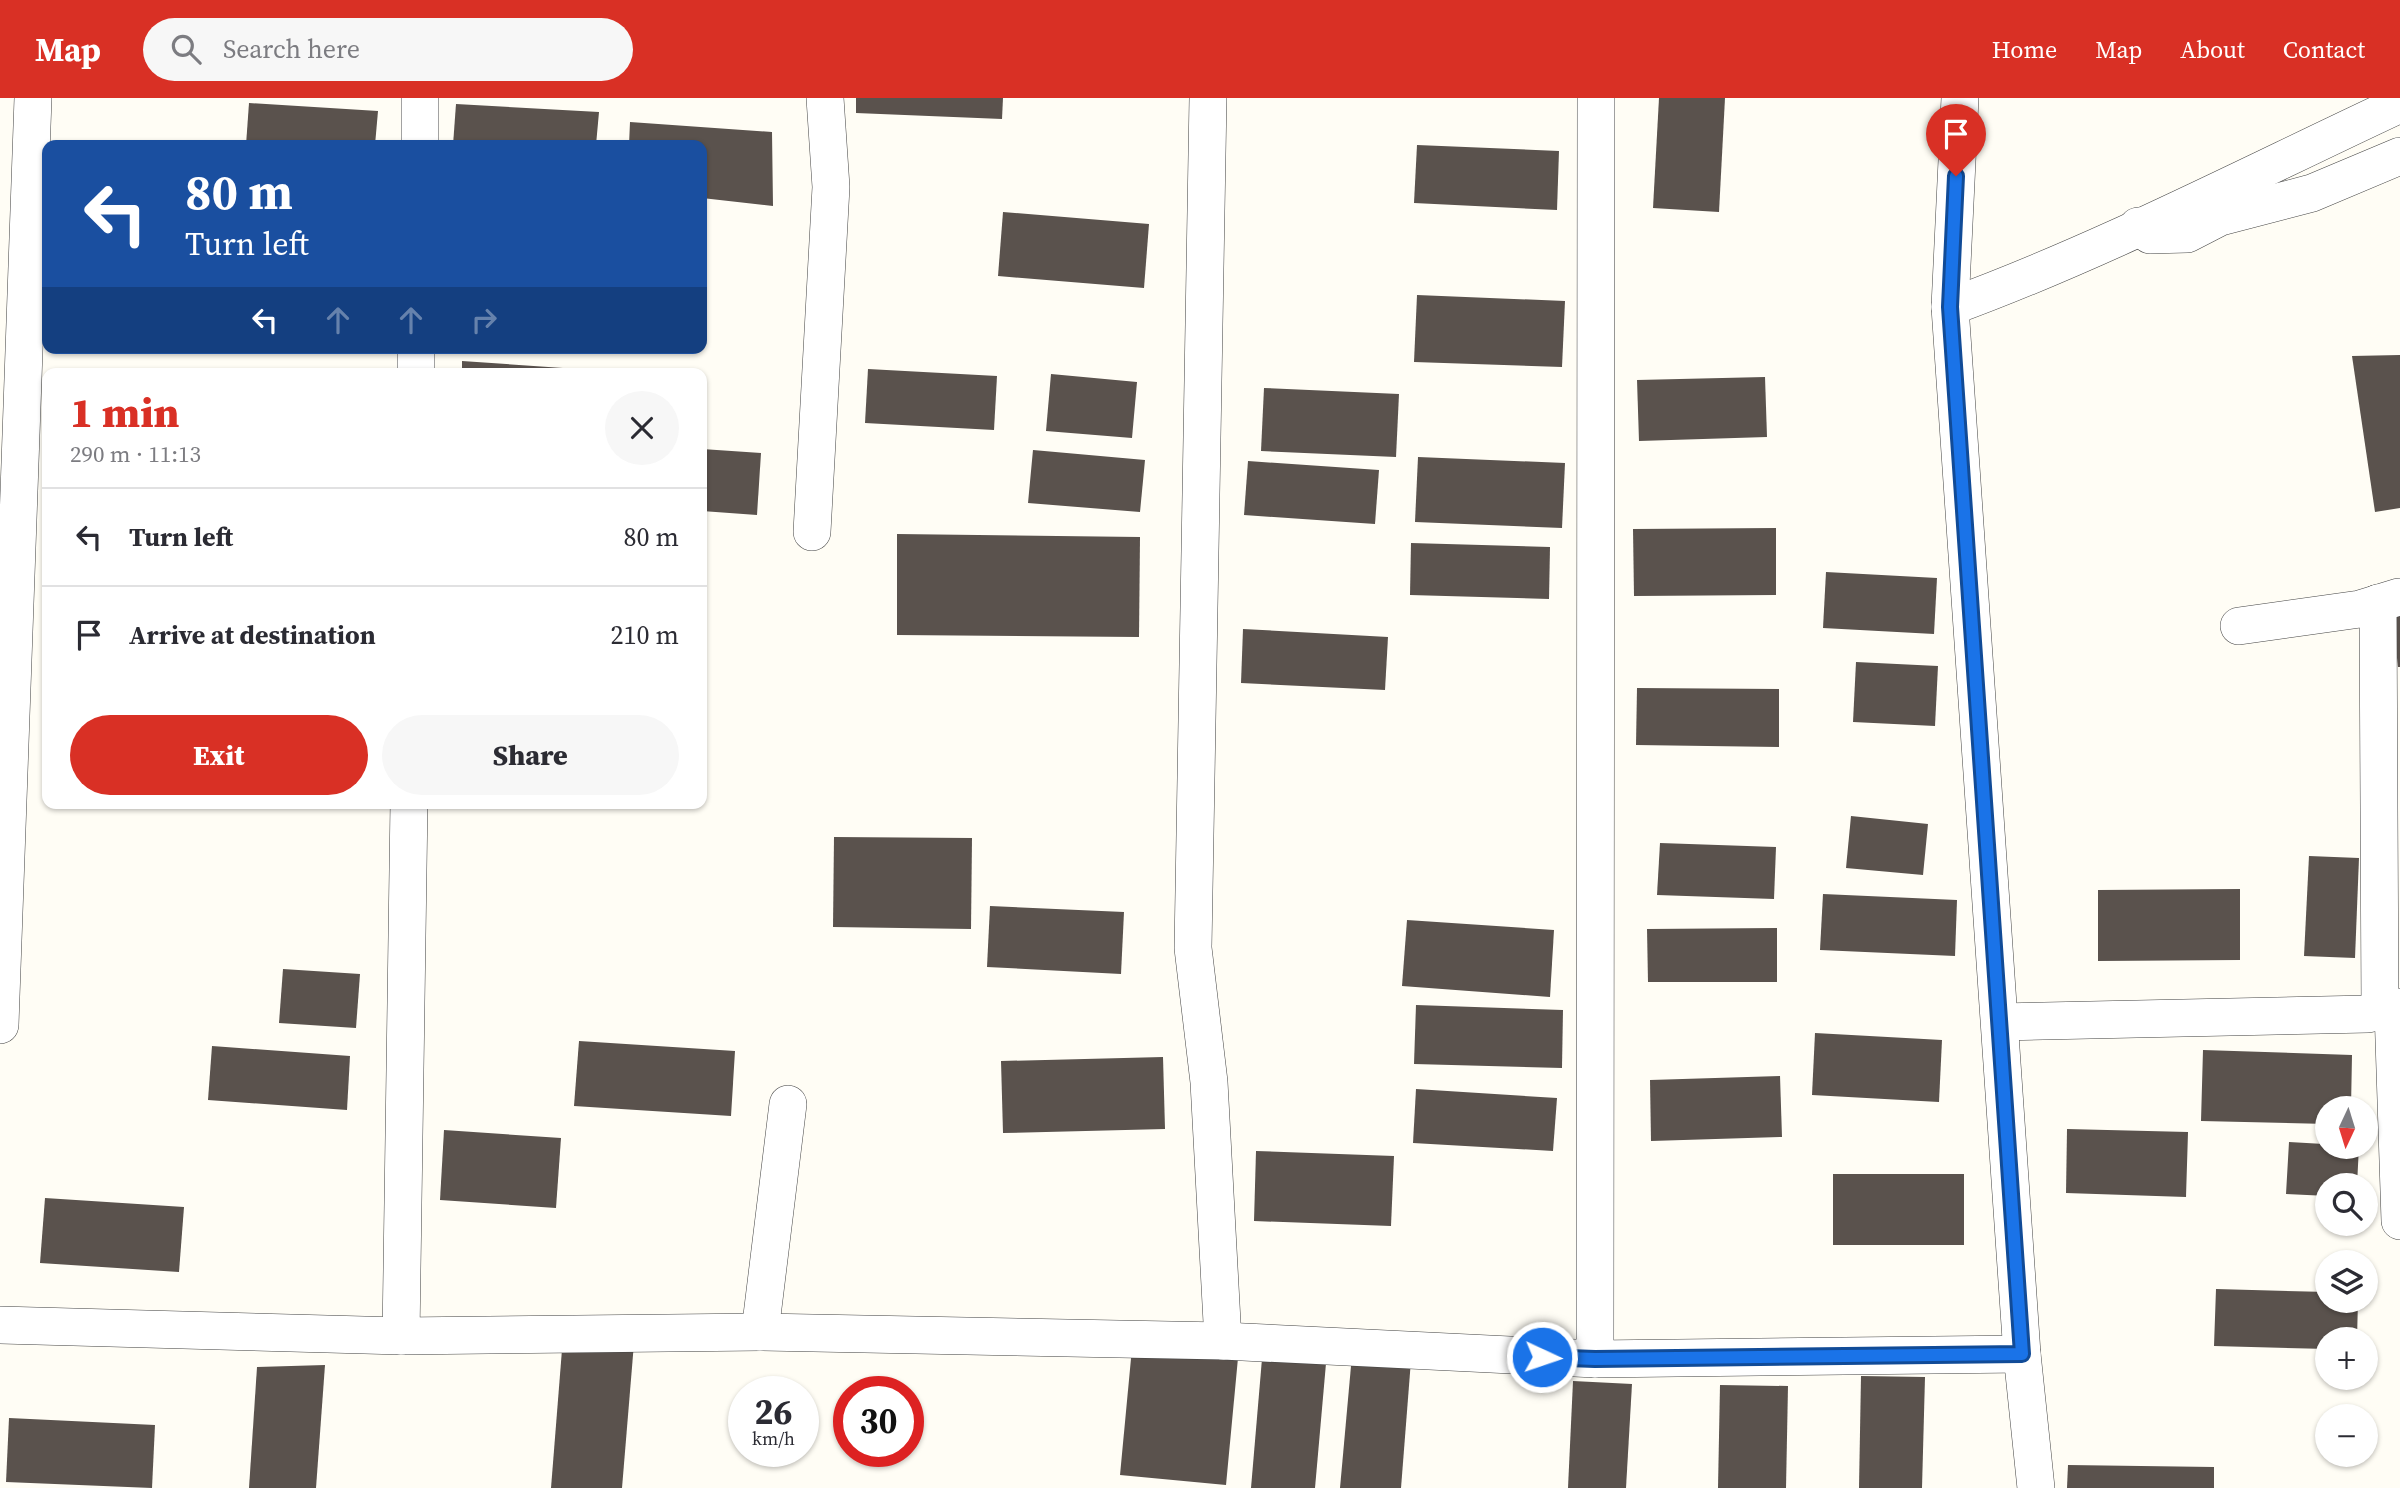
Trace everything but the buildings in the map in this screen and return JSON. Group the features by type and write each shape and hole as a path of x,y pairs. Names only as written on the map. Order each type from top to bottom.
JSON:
{"street":[{"path":"0,1025 33,98"},
{"path":"420,98 420,140"},
{"path":"812,531 831,187 825,98"},
{"path":"1208,98 1193,948 1209,1082 1223,1342"},
{"path":"1595,98 1595,1359"},
{"path":"1960,98 1950,307 2022,1354 2036,1488"},
{"path":"1950,307 1998,289 2138,226 2400,104"},
{"path":"2138,226 2150,235 2187,234 2220,217 2312,193 2400,156"},
{"path":"2239,626 2360,609 2389,600 2391,1009 2400,1222"},
{"path":"401,1336 409,809"},
{"path":"2000,1023 2391,1009"},
{"path":"760,1332 788,1104"},
{"path":"0,1325 401,1336 760,1332 1223,1342 1595,1359 2022,1354"}],"route":[{"path":"1542,1357 1595,1359 2022,1354 1950,307 1956,176"}]}
